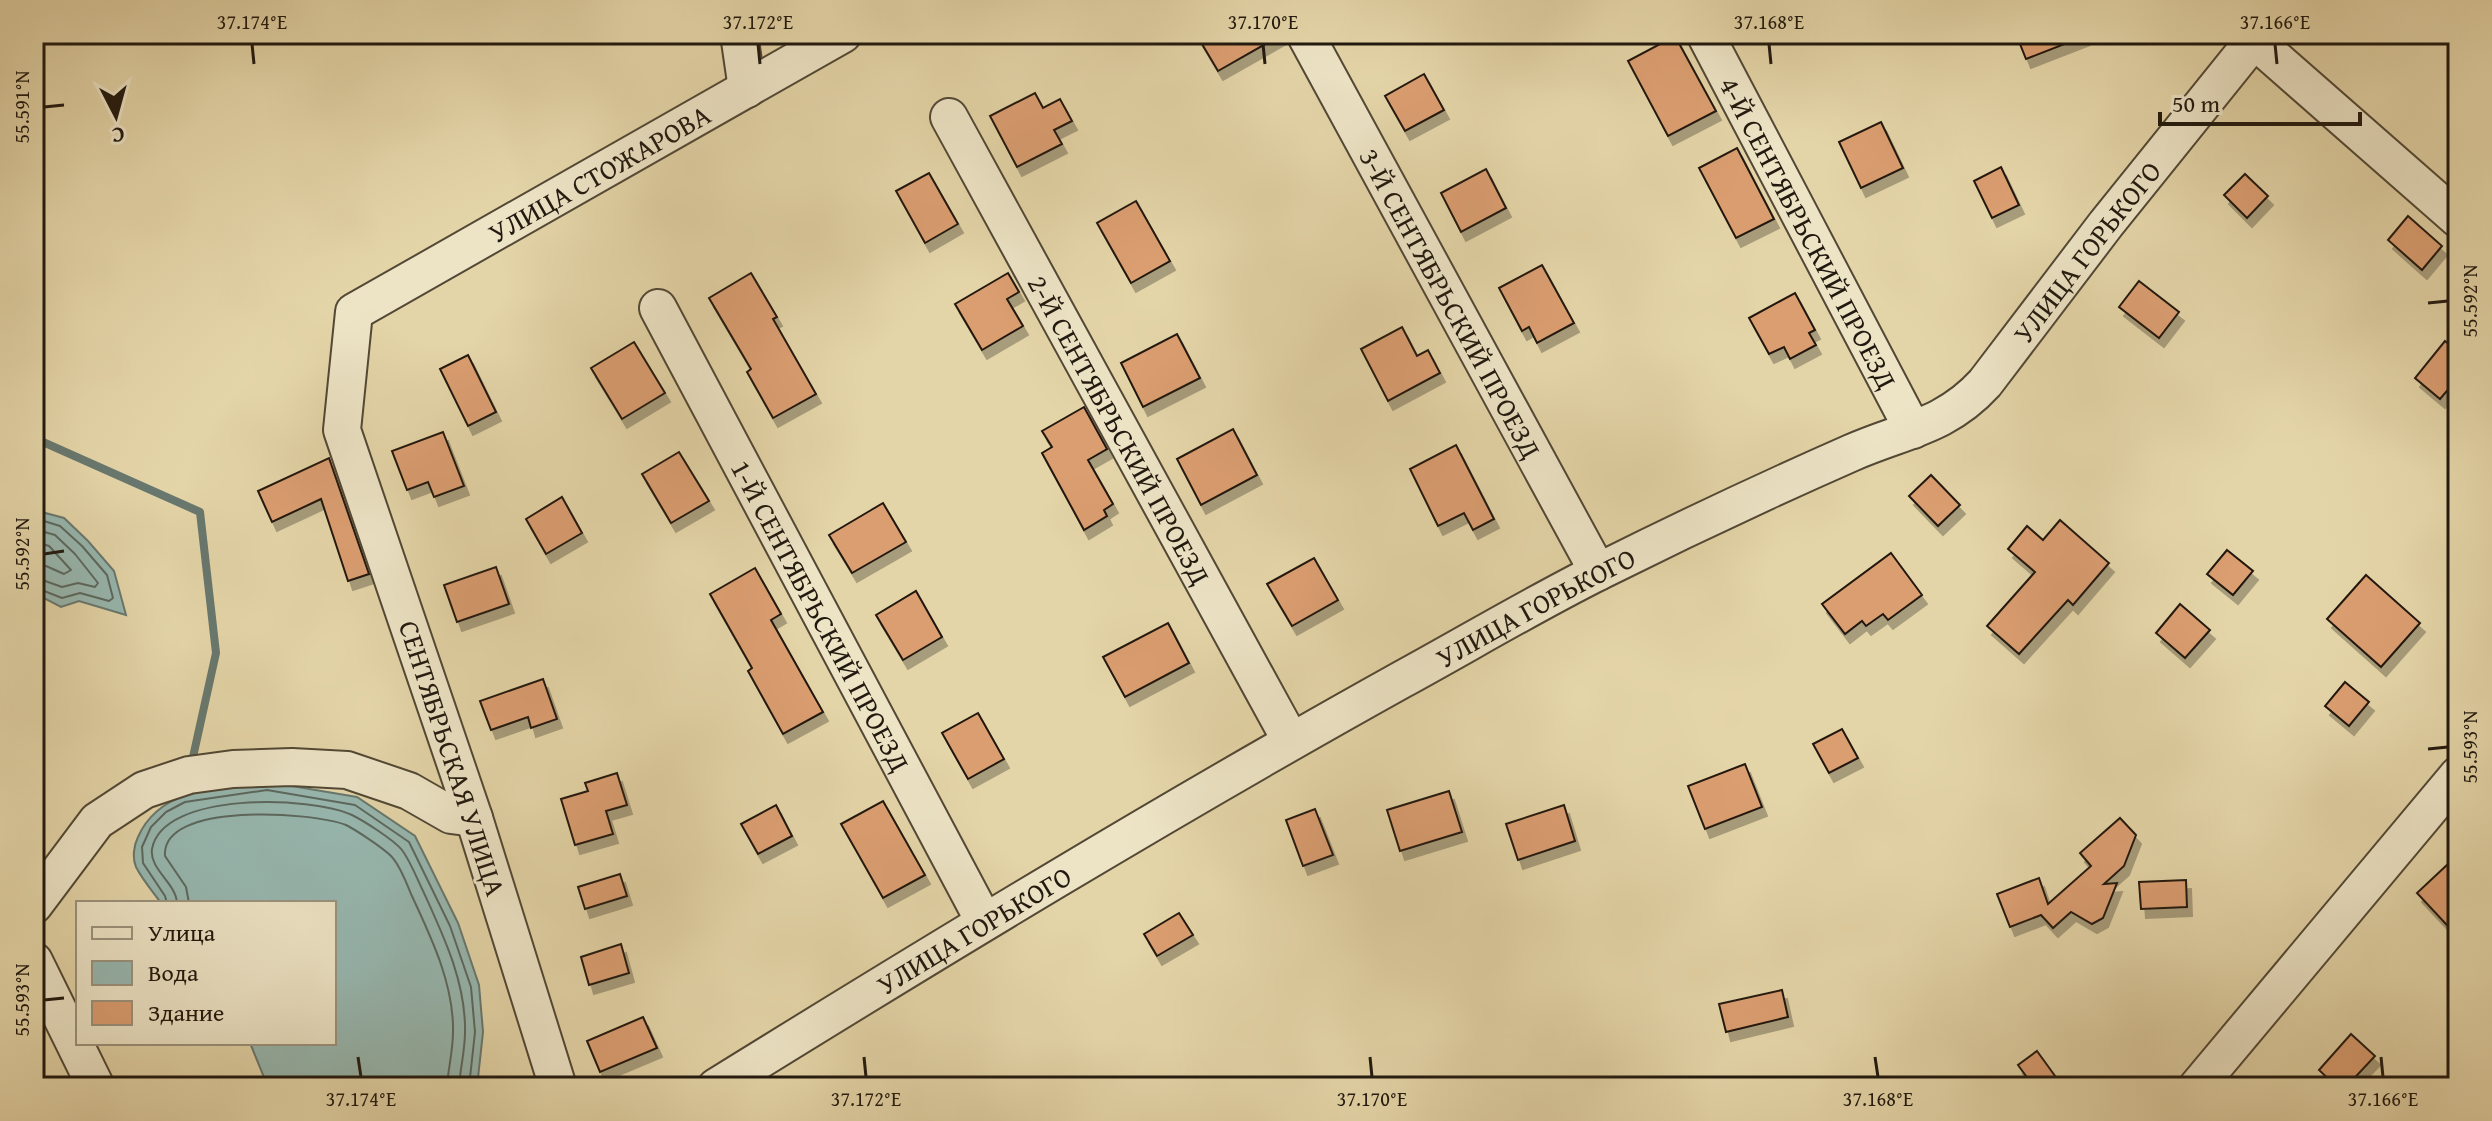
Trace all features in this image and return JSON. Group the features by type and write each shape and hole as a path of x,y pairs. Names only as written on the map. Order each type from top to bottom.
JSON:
{"street":[{"path":"739,34 747,89"},
{"name":"УЛИЦА СТОЖАРОВА","path":"342,430 354,312 843,34"},
{"name":"3-Й СЕНТЯБРЬСКИЙ ПРОЕЗД","path":"1305,34 1598,572"},
{"name":"4-Й СЕНТЯБРЬСКИЙ ПРОЕЗД","path":"1705,34 1913,430"},
{"path":"2256,37 2458,219"},
{"name":"УЛИЦА ГОРЬКОГО","path":"716,1087 984,921 1291,741 1598,572 1853,452 1955,411 1985,383 2106,224 2256,37"},
{"name":"2-Й СЕНТЯБРЬСКИЙ ПРОЕЗД","path":"949,117 1291,741"},
{"name":"1-Й СЕНТЯБРЬСКИЙ ПРОЕЗД","path":"658,308 984,921"},
{"name":"СЕНТЯБРЬСКАЯ УЛИЦА","path":"342,430 474,818 558,1087"},
{"path":"34,905 97,821 144,790 189,775 233,769 292,767 347,770 409,791 451,815 474,818"},
{"path":"2197,1087 2458,775"},
{"path":"34,961 96,1087"}],"water":[{"path":"34,510 64,518 88,541 114,571 126,615 79,601 61,607 34,593"},
{"path":"268,782 357,797 415,836 458,923 479,985 483,1032 477,1087 268,1087 251,1045 336,1045 336,901 160,901 138,872 134,856 137,840 148,820 161,808 176,799 212,788"}],"building":[{"path":"1196,34 1283,34 1218,71"},
{"path":"2016,34 2085,34 2085,36 2026,59"},
{"path":"1675,36 1716,111 1668,136 1628,61"},
{"path":"1424,74 1444,110 1405,131 1385,96"},
{"path":"1035,93 1043,108 1060,99 1072,121 1054,130 1062,144 1017,167 990,116"},
{"path":"1881,122 1903,168 1861,188 1839,142"},
{"path":"1737,148 1774,219 1736,238 1699,168"},
{"path":"2001,167 2019,205 1992,218 1974,181"},
{"path":"1486,169 1506,208 1461,232 1441,193"},
{"path":"929,173 958,224 925,243 896,191"},
{"path":"2245,174 2268,196 2247,218 2224,195"},
{"path":"1136,201 1170,261 1131,283 1097,223"},
{"path":"2408,216 2442,246 2422,270 2388,240"},
{"path":"1542,265 1574,323 1537,343 1529,327 1522,331 1499,288"},
{"path":"751,273 816,394 773,418 747,372 751,369 709,298"},
{"path":"1008,273 1019,292 1007,299 1023,326 982,350 955,304"},
{"path":"2139,281 2179,312 2159,338 2119,307"},
{"path":"1795,293 1815,330 1809,333 1816,345 1790,359 1784,347 1769,354 1749,318"},
{"path":"1402,327 1417,356 1428,350 1440,373 1388,401 1361,349"},
{"path":"1177,334 1200,378 1143,407 1121,363"},
{"path":"2445,341 2458,352 2458,378 2440,399 2415,378"},
{"path":"634,342 665,393 622,419 591,368"},
{"path":"468,355 496,412 468,426 440,369"},
{"path":"1084,407 1107,449 1088,460 1113,504 1104,510 1107,516 1084,530 1042,453 1052,447 1042,431"},
{"path":"1233,429 1257,475 1201,505 1177,459"},
{"path":"443,432 464,486 434,497 428,482 407,490 392,451"},
{"path":"1456,445 1494,519 1473,530 1464,513 1438,526 1410,469"},
{"path":"679,452 709,501 671,523 642,474"},
{"path":"329,458 369,574 348,581 321,499 272,522 258,491"},
{"path":"1931,475 1960,505 1938,526 1909,496"},
{"path":"562,497 582,533 546,554 526,519"},
{"path":"883,503 906,542 852,573 829,535"},
{"path":"2060,520 2109,563 2073,605 2068,600 2019,654 1987,626 2035,572 2008,549 2027,526 2043,540"},
{"path":"2227,550 2253,571 2233,595 2207,574"},
{"path":"1891,553 1922,595 1888,620 1883,614 1866,626 1862,621 1845,634 1822,604"},
{"path":"1314,558 1338,600 1292,626 1267,584"},
{"path":"496,567 509,604 457,622 444,585"},
{"path":"755,568 781,614 771,620 823,712 783,734 748,671 752,668 710,594"},
{"path":"2366,575 2420,623 2381,667 2327,619"},
{"path":"916,591 942,637 903,660 876,615"},
{"path":"2180,604 2210,630 2185,658 2156,633"},
{"path":"1168,623 1189,663 1125,697 1103,657"},
{"path":"543,679 557,719 531,728 528,717 491,730 480,701"},
{"path":"2345,682 2369,702 2349,726 2325,706"},
{"path":"978,713 1004,759 968,779 942,733"},
{"path":"1842,729 1858,758 1829,773 1813,744"},
{"path":"1745,764 1762,807 1705,829 1688,786"},
{"path":"617,773 627,805 606,811 613,834 575,845 561,799 588,791 585,783"},
{"path":"1449,791 1462,832 1400,851 1387,810"},
{"path":"883,801 925,875 883,898 841,824"},
{"path":"776,805 792,836 758,854 741,824"},
{"path":"1564,805 1575,841 1518,860 1506,824"},
{"path":"1315,809 1333,855 1303,866 1286,820"},
{"path":"2120,818 2136,835 2124,866 2104,884 2117,883 2103,918 2092,924 2071,912 2053,928 2041,915 2010,927 1997,894 2039,878 2048,904 2091,866 2080,853"},
{"path":"2448,864 2458,875 2458,937 2417,893"},
{"path":"620,874 627,896 585,909 578,887"},
{"path":"2186,880 2187,907 2141,909 2139,882"},
{"path":"1179,913 1193,935 1157,956 1144,934"},
{"path":"621,944 629,973 589,985 581,957"},
{"path":"1782,990 1788,1017 1726,1032 1719,1004"},
{"path":"643,1017 657,1048 600,1072 587,1041"},
{"path":"2351,1034 2375,1056 2346,1087 2337,1087 2319,1070"},
{"path":"2037,1051 2063,1087 2034,1087 2018,1065"}],"waterway":[{"path":"34,438 200,512 216,653 191,766"}]}
